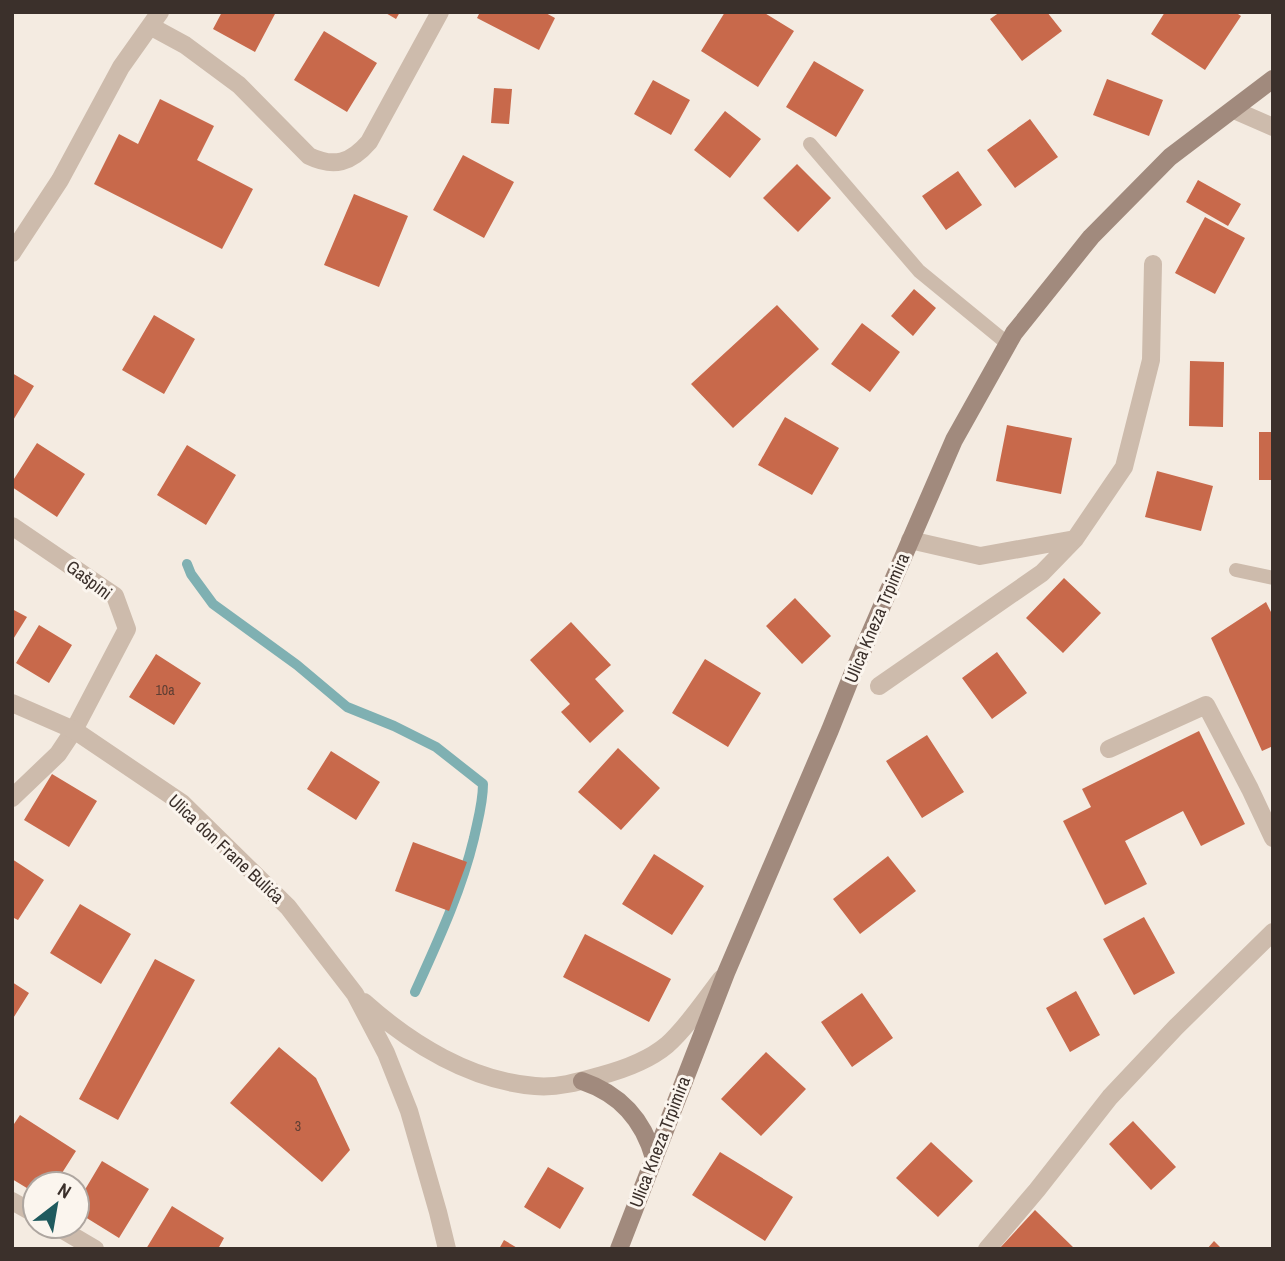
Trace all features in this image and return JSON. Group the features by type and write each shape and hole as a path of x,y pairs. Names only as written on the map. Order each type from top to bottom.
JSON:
{"main road":[{"name":"Ulica Kneza Trpimira","path":"619,1249 726,973 954,440 1014,333 1091,237 1170,157 1273,79"},
{"path":"582,1081 598,1086 629,1110 649,1140 653,1158"}],"street":[{"path":"12,253 60,180 121,67 155,19 239,85 309,156 322,162 341,162 359,154 369,142 440,12"},
{"path":"1234,110 1273,127"},
{"path":"879,685 1042,573 1075,539 1124,467 1151,360 1153,264"},
{"name":"Gašpini","path":"12,526 115,596 127,629 74,730"},
{"path":"910,540 980,556 1075,539"},
{"name":"Ulica don Frane Bulića","path":"12,703 74,730 182,803 288,907 355,993 380,1016 418,1042 481,1075 536,1086 559,1086 612,1073 637,1063 665,1046 679,1033 726,973"},
{"path":"1109,750 1206,705 1273,838"},
{"path":"12,798 58,754 74,730"},
{"path":"986,1249 1037,1190 1110,1097 1176,1027 1273,932"},
{"name":"Ulica don Frane Bulića","path":"355,993 386,1053 410,1111 447,1249"},
{"path":"80,1240 95,1249"}],"lane":[{"path":"810,144 919,271 1008,344"},
{"path":"1236,569 1273,578"}],"building":[{"path":"222,12 276,12 255,52 213,29"},
{"path":"384,12 400,12 396,19"},
{"path":"480,12 544,12 555,18 539,50 477,18"},
{"path":"725,12 763,12 794,31 758,87 701,51"},
{"path":"1000,12 1047,12 1062,31 1022,61 990,19"},
{"path":"1165,12 1235,12 1241,16 1205,70 1151,34"},
{"path":"324,31 377,63 347,112 294,80"},
{"path":"814,61 864,90 836,137 786,107"},
{"path":"1107,79 1163,100 1149,136 1093,115"},
{"path":"653,80 690,100 671,135 634,114"},
{"path":"494,88 512,89 509,124 491,123"},
{"path":"160,99 214,126 197,160 253,189 222,249 94,184 119,134 138,144"},
{"path":"725,111 761,139 730,178 694,150"},
{"path":"1030,119 1058,157 1015,188 987,150"},
{"path":"463,155 514,182 484,238 433,210"},
{"path":"797,164 831,198 798,232 763,198"},
{"path":"958,171 982,205 946,230 922,196"},
{"path":"1198,180 1241,204 1228,226 1186,202"},
{"path":"354,194 408,216 379,287 324,265"},
{"path":"1205,217 1245,238 1215,294 1175,273"},
{"path":"914,289 936,308 913,336 891,316"},
{"path":"777,305 819,349 733,428 691,384"},
{"path":"154,315 195,339 164,394 122,370"},
{"path":"862,323 900,352 870,392 831,364"},
{"path":"1190,361 1224,362 1223,427 1189,426"},
{"path":"12,373 34,386 12,422"},
{"path":"785,417 839,448 812,495 758,465"},
{"path":"1007,425 1072,438 1061,494 996,481"},
{"path":"1259,432 1273,432 1273,480 1259,480"},
{"path":"37,443 85,474 57,517 12,487 12,482"},
{"path":"187,445 236,475 206,525 157,495"},
{"path":"1157,471 1213,486 1201,531 1145,517"},
{"path":"1064,578 1101,613 1063,653 1026,618"},
{"path":"795,598 831,636 802,664 766,626"},
{"path":"1266,602 1273,616 1273,746 1262,751 1211,638"},
{"path":"12,609 27,617 12,641"},
{"path":"571,622 611,665 595,679 624,711 590,743 561,712 570,704 530,660"},
{"path":"39,625 72,645 49,683 16,663"},
{"path":"997,652 1027,693 992,719 962,678"},
{"path":"156,654 201,683 174,725 129,697"},
{"path":"705,659 761,693 728,747 672,713"},
{"path":"1199,731 1245,824 1201,846 1183,811 1125,841 1147,884 1105,905 1063,821 1091,807 1082,789"},
{"path":"927,735 964,792 922,818 886,761"},
{"path":"618,748 660,788 621,830 578,792"},
{"path":"331,751 380,782 356,820 307,789"},
{"path":"52,774 97,801 69,847 24,820"},
{"path":"413,842 467,862 449,911 395,891"},
{"path":"654,854 704,886 672,935 622,904"},
{"path":"888,856 916,891 860,934 833,899"},
{"path":"12,859 44,880 18,920 12,917"},
{"path":"80,904 131,934 101,984 50,953"},
{"path":"1144,917 1175,973 1134,995 1103,939"},
{"path":"585,934 671,979 649,1022 563,977"},
{"path":"155,959 195,980 118,1120 79,1099"},
{"path":"12,982 29,993 12,1020"},
{"path":"1076,991 1100,1035 1070,1052 1046,1008"},
{"path":"862,993 893,1038 852,1067 821,1022"},
{"path":"279,1047 316,1078 350,1150 322,1182 230,1103"},
{"path":"766,1052 806,1089 761,1136 721,1099"},
{"path":"20,1115 76,1151 64,1170 21,1170 21,1184 12,1179 12,1127"},
{"path":"1133,1121 1176,1167 1151,1190 1109,1144"},
{"path":"931,1142 973,1181 938,1217 896,1178"},
{"path":"720,1152 793,1197 765,1241 692,1195"},
{"path":"102,1161 149,1189 119,1238 91,1221 91,1179"},
{"path":"548,1167 584,1188 560,1229 524,1207"},
{"path":"172,1206 224,1238 218,1249 146,1249"},
{"path":"1035,1210 1075,1249 999,1249"},
{"path":"504,1240 519,1249 499,1249"},
{"path":"1214,1241 1222,1249 1207,1249"}],"waterway":[{"path":"187,564 213,604 297,665 347,707 436,747 483,784 479,818 463,878 415,992"}]}
